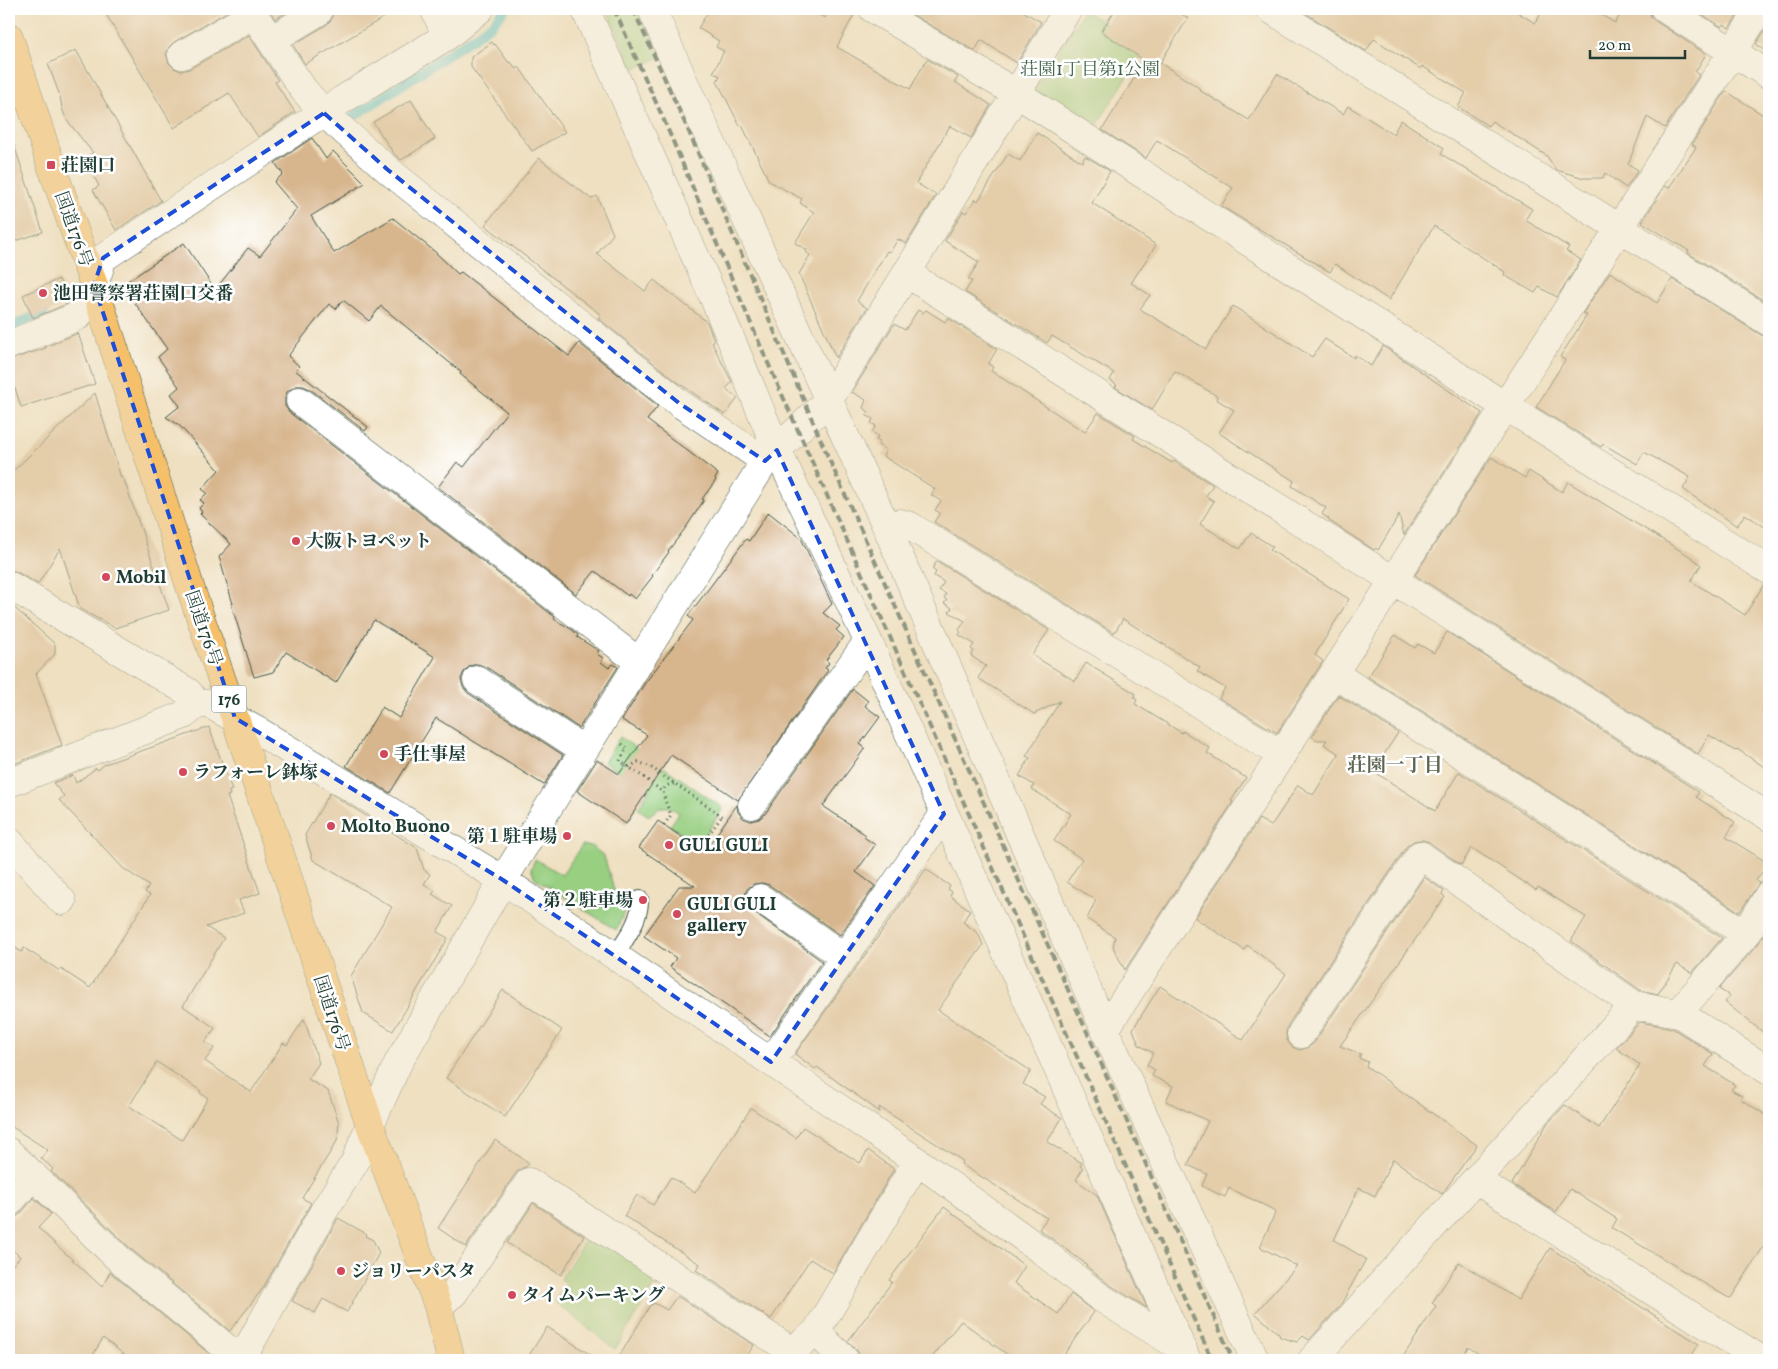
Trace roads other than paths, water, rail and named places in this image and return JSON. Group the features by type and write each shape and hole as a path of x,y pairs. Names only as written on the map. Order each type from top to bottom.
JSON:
{"highway":[{"name":"国道176号","path":"9,37 51,165 94,285 190,586 370,1125 438,1306 451,1360"}],"street":[{"path":"434,9 447,36"},
{"path":"9,346 78,316 94,285 103,258 324,113 447,36 480,9"},
{"path":"586,9 713,296 771,456 868,641 1187,1356"},
{"path":"652,9 887,528 1106,1030 1255,1360"},
{"path":"873,9 1016,93 1505,406 1769,570"},
{"path":"9,1152 122,1262 241,1360 325,1210 355,1162 398,1063 503,880 639,662 771,456 829,400 1068,9"},
{"path":"1270,9 1769,322"},
{"path":"1665,9 1769,75"},
{"path":"1106,1030 1760,9"},
{"path":"182,55 252,12 302,89 324,113 388,170 679,402 771,456"},
{"path":"271,40 318,12"},
{"path":"906,273 1769,817"},
{"path":"300,401 639,662"},
{"path":"887,528 900,524 910,526 1282,755"},
{"path":"12,592 188,692 197,704"},
{"path":"752,805 868,641"},
{"path":"1334,674 1746,934"},
{"path":"477,680 584,750"},
{"path":"9,783 184,715 197,704 209,704 503,880 917,1161 1042,1251 1098,1296 1187,1356"},
{"path":"771,1062 944,814"},
{"path":"9,842 62,901"},
{"path":"1301,1034 1420,856 1634,1005 1678,1013 1769,1071"},
{"path":"1678,1013 1746,934 1769,894"},
{"path":"760,898 844,957"},
{"path":"1312,1360 1634,1005"},
{"path":"438,1306 454,1293 529,1182 789,1356 816,1332 917,1161"},
{"path":"9,1203 33,1176"},
{"path":"1476,1180 1762,1360"},
{"path":"816,1332 845,1360"}],"lane":[{"path":"615,956 641,909 640,899"}],"waterway":[{"path":"348,120 473,38 491,25 505,9"},
{"path":"9,328 44,312"}],"railway":[{"path":"614,9 764,354 1212,1360"},
{"path":"633,9 689,132 829,459 1233,1360"}],"place":[{"name":"荘園口","path":"51,165"},
{"name":"池田警察署荘園口交番","path":"43,293"},
{"name":"大阪トヨペット","path":"296,541"},
{"name":"Mobil","path":"106,577"},
{"name":"手仕事屋","path":"384,754"},
{"name":"ラフォーレ鉢塚","path":"183,772"},
{"name":"Molto Buono","path":"331,826"},
{"name":"第１駐車場","path":"567,836"},
{"name":"GULI GULI","path":"669,845"},
{"name":"第２駐車場","path":"643,900"},
{"name":"GULI GULI gallery","path":"677,914"},
{"name":"ジョリーパスタ","path":"341,1271"},
{"name":"タイムパーキング","path":"512,1295"}],"district":[{"name":"荘園一丁目","path":"1395,764"}],"park label":[{"name":"荘園1丁目第1公園","path":"1090,69"}]}
